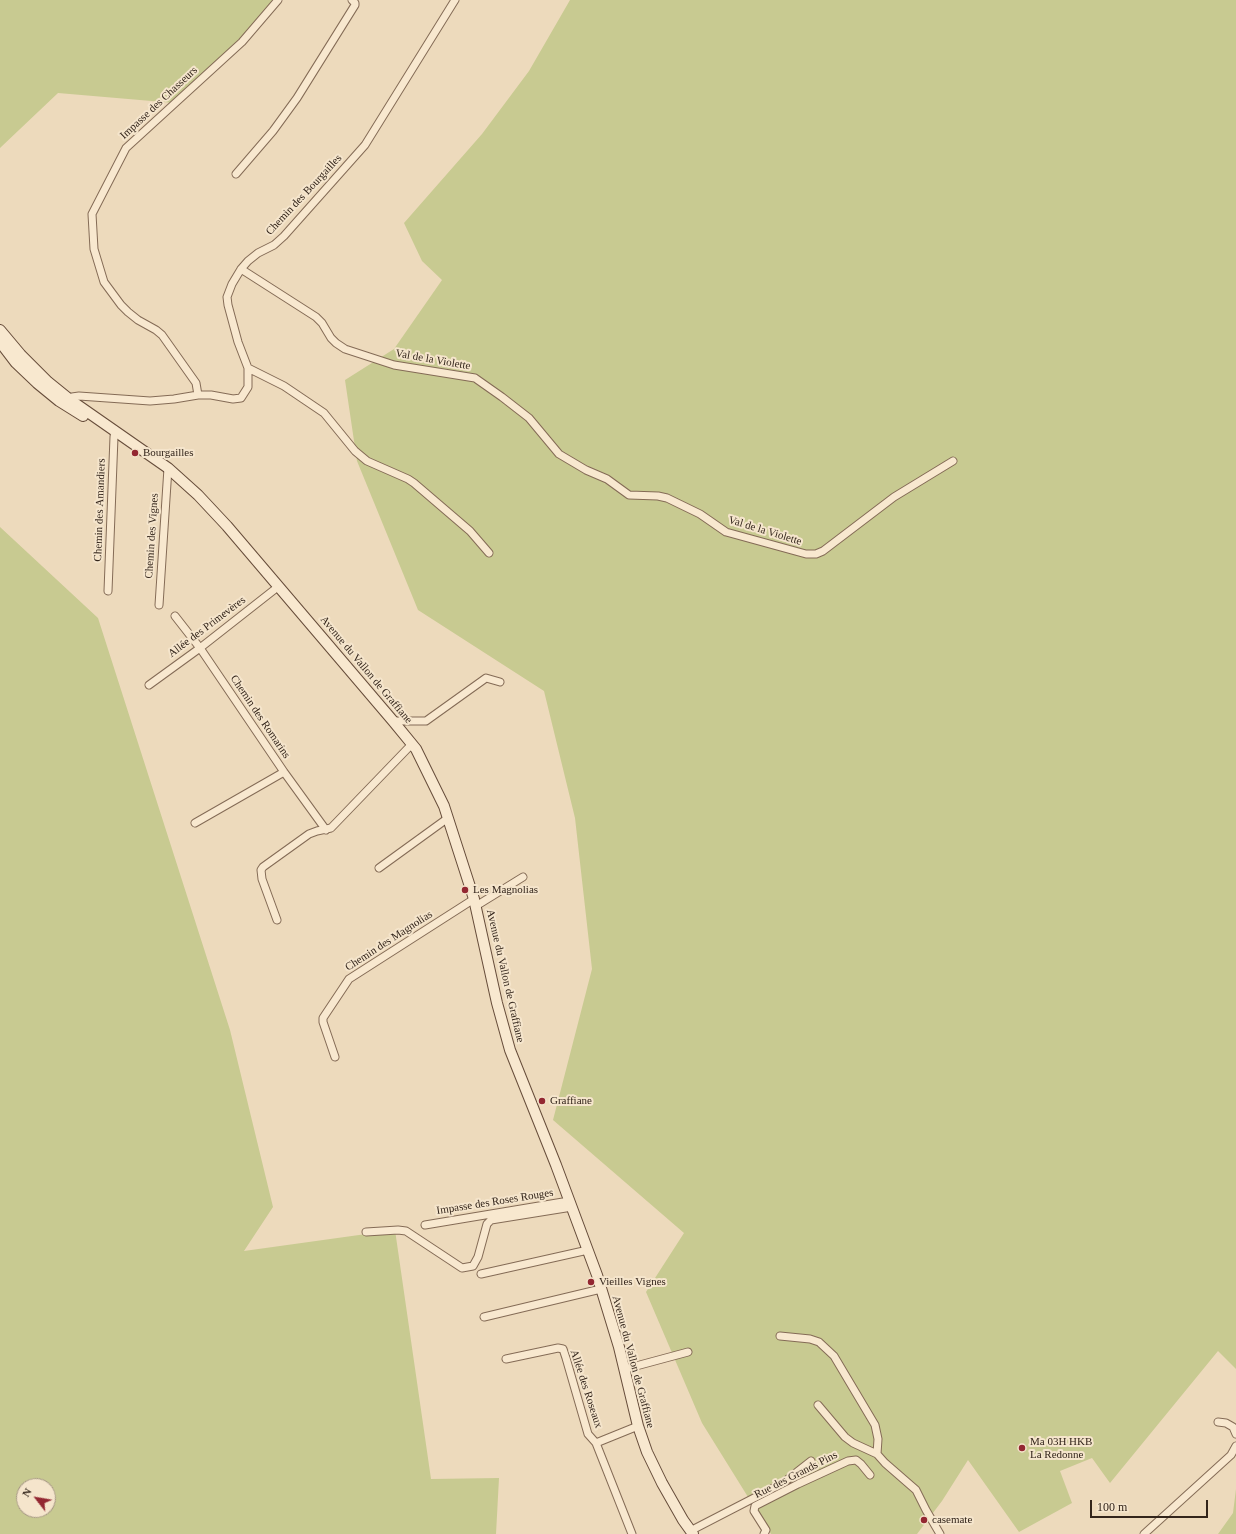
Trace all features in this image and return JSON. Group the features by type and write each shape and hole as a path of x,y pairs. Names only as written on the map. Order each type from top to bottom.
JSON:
{"street":[{"name":"Impasse des Chasseurs","path":"198,395 196,382 162,335 128,312 104,282 94,249 92,214 126,148 242,42 278,0"},
{"path":"236,174 273,131 290,108 355,5 352,0"},
{"name":"Chemin des Bourgailles","path":"66,401 79,396 158,401 198,395 211,395 233,399 241,398 245,394 249,383 248,368 238,342 228,306 229,289 241,269 258,253 274,244 284,236 365,145 455,0"},
{"name":"Val de la Violette","path":"241,269 316,318 322,323 330,338 336,344 345,349 394,365 475,378 529,418 559,454 586,470 607,479 629,495 651,495 666,498 700,514 728,533 744,536 806,554 816,554 823,551 894,497 953,462"},
{"name":"Avenue du Vallon de Graffiane","path":"0,330 37,372 66,401"},
{"name":"Avenue du Vallon de Graffiane","path":"0,342 21,368 37,383 115,432 168,468 203,500 279,586 412,744 444,806 448,818 475,903 497,1003 510,1050 588,1250 625,1369 638,1426 647,1452 662,1484 692,1532"},
{"path":"248,368 278,382 324,413 355,451 363,458 414,483 470,531 489,554"},
{"name":"Chemin des Amandiers","path":"108,591 115,432"},
{"name":"Chemin des Vignes","path":"159,605 168,468"},
{"name":"Allée des Primevères","path":"149,685 200,648 279,586"},
{"name":"Chemin des Romarins","path":"175,616 200,648 284,772 326,830"},
{"path":"393,720 426,721 486,678 500,682"},
{"path":"277,920 262,879 261,870 263,867 309,834 317,830 326,830 331,828 412,744"},
{"path":"195,823 284,772"},
{"path":"379,868 448,818"},
{"path":"475,903 523,877"},
{"name":"Chemin des Magnolias","path":"335,1056 323,1022 323,1018 349,979 475,903"},
{"path":"366,1232 406,1231 462,1268 473,1266 478,1257 487,1224 490,1220 570,1204"},
{"name":"Impasse des Roses Rouges","path":"425,1225 570,1204"},
{"path":"481,1274 588,1250"},
{"path":"484,1317 601,1289"},
{"path":"780,1336 810,1339 819,1342 834,1356 875,1425 878,1439 877,1454"},
{"name":"Allée des Roseaux","path":"506,1359 558,1348 563,1349 588,1434 596,1442 632,1534"},
{"path":"625,1369 688,1352"},
{"path":"818,1405 845,1437 853,1443 877,1454 916,1490 940,1534"},
{"path":"1218,1422 1226,1423 1233,1427 1236,1434"},
{"name":"Allée des Roseaux","path":"596,1442 638,1426"},
{"path":"1144,1534 1231,1455 1236,1446"},
{"name":"Rue des Grands Pins","path":"764,1534 766,1530 754,1511 755,1506 848,1461 856,1460 870,1475"},
{"path":"692,1532 783,1483 811,1461"}],"green space":[{"path":"0,0 275,0 264,14 175,103 58,93 0,148"},
{"path":"570,0 1236,0 1236,1369 1218,1351 1110,1483 1092,1458 1060,1471 1072,1503 1019,1532 968,1460 942,1501 917,1534 771,1534 702,1423 646,1292 684,1233 553,1120 592,969 575,818 544,691 418,610 357,461 345,380 394,349 442,280 422,261 404,223 482,134 529,71"},
{"path":"0,527 98,618 230,1030 273,1207 244,1251 395,1230 431,1479 499,1478 496,1534 0,1534"},
{"path":"1236,1489 1236,1534 1218,1534 1233,1513"}],"place":[{"name":"Bourgailles","path":"135,453"},
{"name":"Les Magnolias","path":"465,890"},
{"name":"Graffiane","path":"542,1101"},
{"name":"Vieilles Vignes","path":"591,1282"},
{"name":"Ma 03H HKB La Redonne","path":"1022,1448"},
{"name":"casemate","path":"924,1520"}]}
